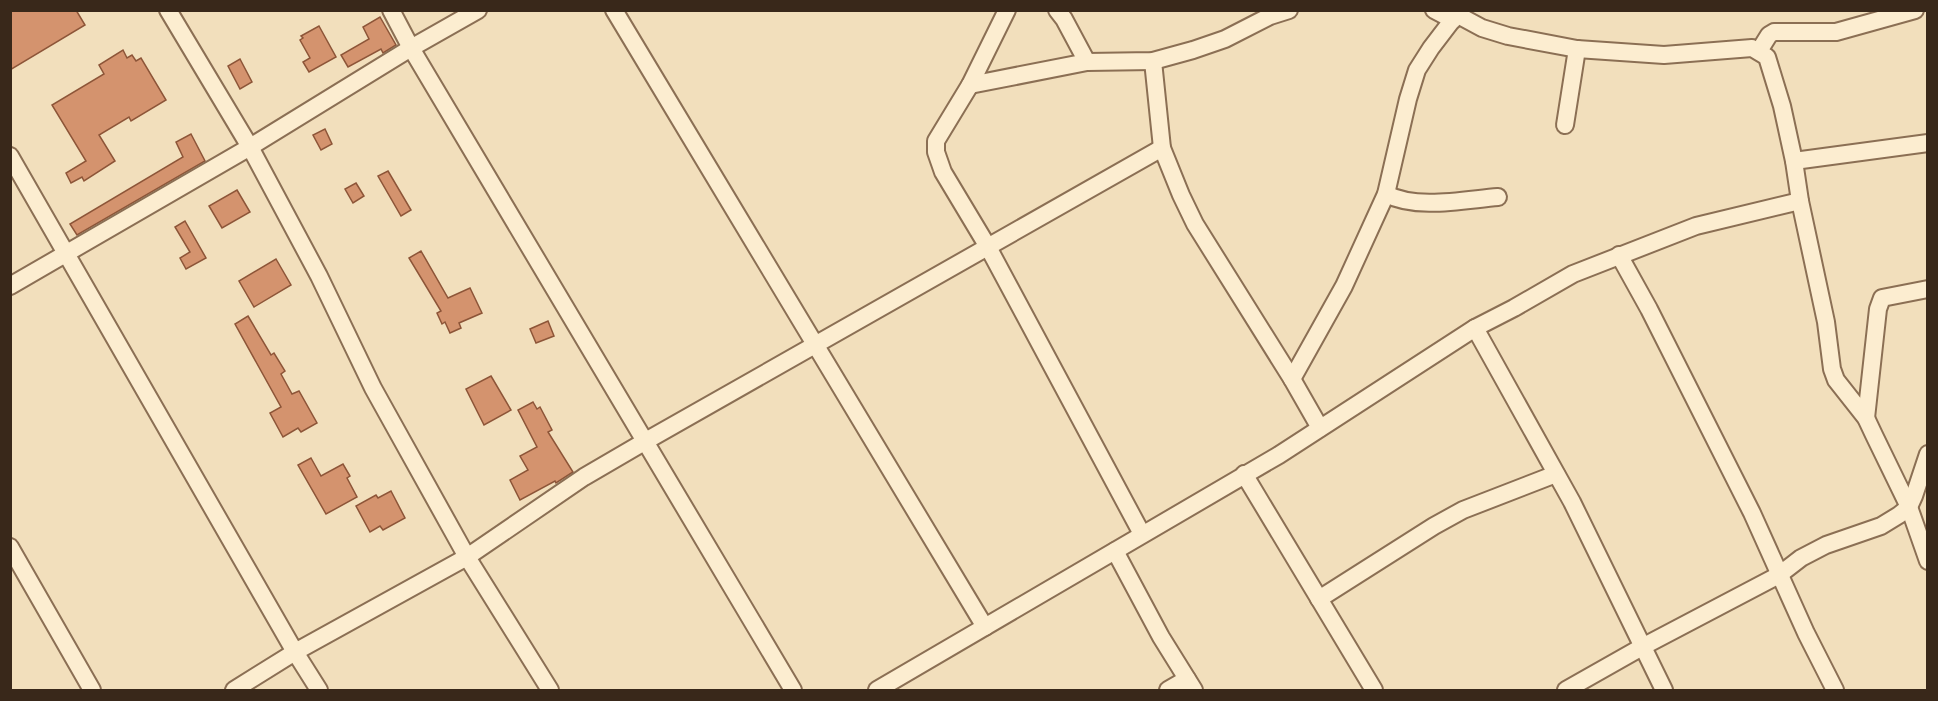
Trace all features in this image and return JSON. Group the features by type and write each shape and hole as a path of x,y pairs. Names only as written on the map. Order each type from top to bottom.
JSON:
{"street":[{"path":"168,10 250,147 319,276 373,388 467,557 550,690"},
{"path":"391,10 411,48 793,690"},
{"path":"10,286 250,147 411,48 478,10"},
{"path":"614,10 985,627"},
{"path":"1007,10 970,85 936,141 936,152 943,172 988,247 1142,534"},
{"path":"1057,10 1088,62"},
{"path":"970,85 1088,62 1153,61 1193,51 1226,39 1270,16 1289,10"},
{"path":"1434,10 1456,15 1482,28 1508,36 1578,49 1664,55 1752,48 1767,57 1794,160 1800,201 1826,322 1832,369 1836,380 1866,418 1909,507 1928,561"},
{"path":"1759,51 1769,34 1774,32 1836,32 1915,10"},
{"path":"1292,379 1344,286 1386,194 1417,70 1456,15"},
{"path":"1565,124 1578,49"},
{"path":"1153,61 1162,148 1181,195 1195,224 1320,428"},
{"path":"1794,160 1928,143"},
{"path":"234,690 295,652 467,557 584,477 1162,148"},
{"path":"10,156 319,690"},
{"path":"1386,194 1398,200 1414,203 1498,197"},
{"path":"878,690 1279,455 1475,328 1573,274 1696,226 1800,201"},
{"path":"1619,255 1649,309 1752,513 1779,575 1835,690"},
{"path":"1866,418 1878,309 1882,298 1928,289"},
{"path":"1475,328 1581,521 1664,690"},
{"path":"1566,690 1779,575 1801,558 1826,545 1881,526 1909,507 1928,454"},
{"path":"1244,474 1374,690"},
{"path":"1319,598 1463,510 1556,474"},
{"path":"10,547 92,690"},
{"path":"1115,551 1161,637 1191,685 1168,690"}],"building":[{"path":"10,10 76,10 85,25 10,70"},
{"path":"380,17 396,45 383,53 381,49 348,67 341,55 369,39 363,27"},
{"path":"319,26 336,57 309,72 303,62 310,58 300,40 303,38 301,36"},
{"path":"123,50 127,58 132,55 136,61 141,58 166,100 131,121 129,117 99,135 115,161 84,181 82,177 71,183 66,173 86,161 52,105 104,74 99,65"},
{"path":"240,59 252,82 240,89 228,66"},
{"path":"325,129 332,144 321,150 313,135"},
{"path":"191,134 205,161 77,235 70,224 183,157 176,142"},
{"path":"388,171 411,210 401,216 378,176"},
{"path":"356,183 364,196 353,203 345,189"},
{"path":"237,190 250,212 222,228 209,206"},
{"path":"185,221 206,258 186,269 180,258 190,252 175,227"},
{"path":"421,251 448,298 470,288 482,313 459,323 461,328 450,333 445,322 442,324 437,313 441,311 409,258"},
{"path":"276,259 291,285 254,307 239,281"},
{"path":"248,316 271,355 274,353 285,371 281,374 292,394 299,391 317,423 301,432 298,428 283,437 270,413 281,407 235,324"},
{"path":"548,321 554,336 536,343 530,329"},
{"path":"491,376 511,410 484,425 466,389"},
{"path":"533,402 537,409 540,407 552,430 548,432 573,472 520,500 510,480 528,470 520,456 537,447 518,410"},
{"path":"311,458 321,476 343,464 357,497 326,514 298,465"},
{"path":"391,491 405,518 383,530 380,526 370,532 356,506 376,495 378,498"}]}
